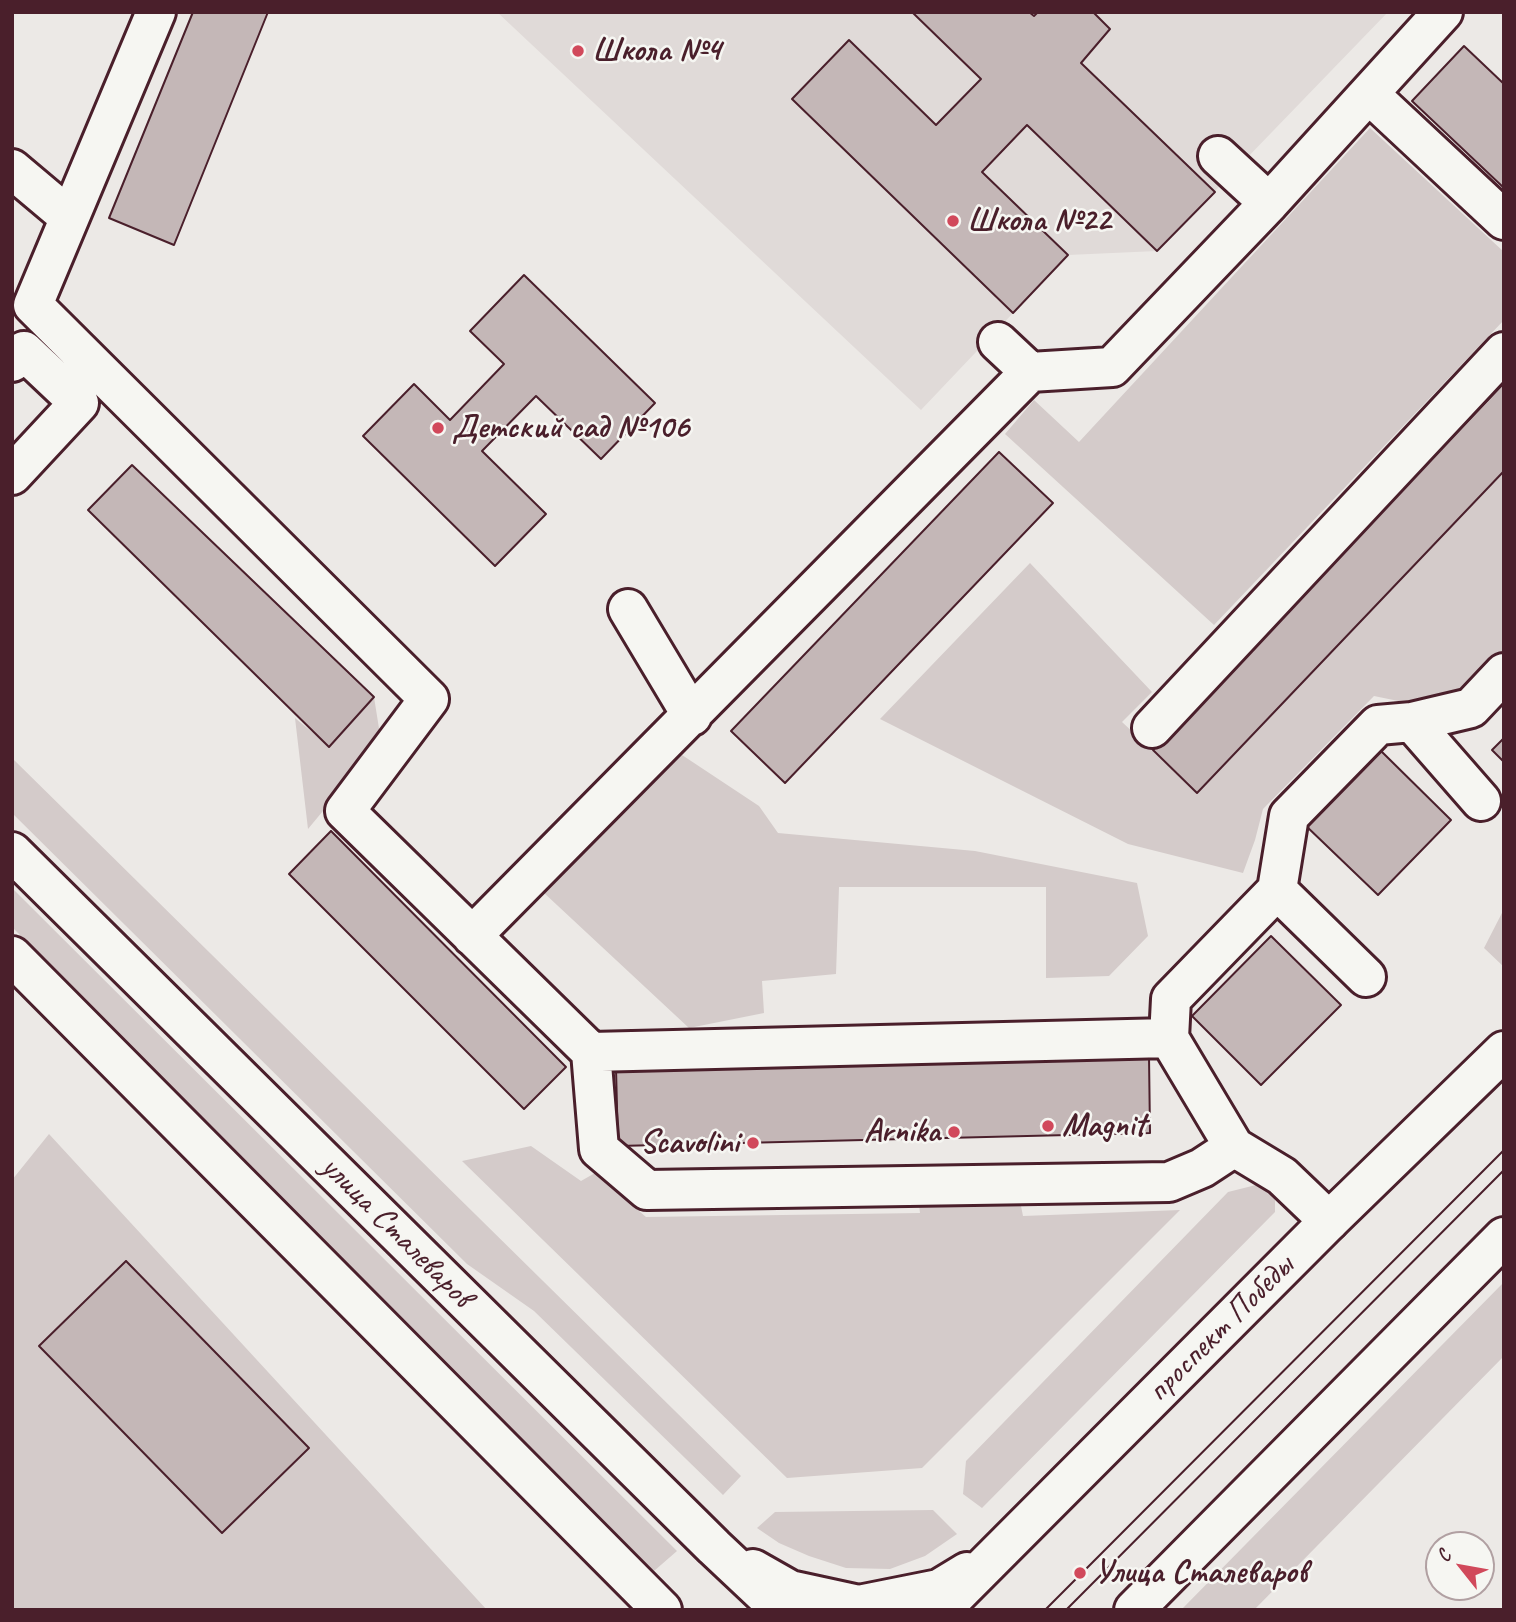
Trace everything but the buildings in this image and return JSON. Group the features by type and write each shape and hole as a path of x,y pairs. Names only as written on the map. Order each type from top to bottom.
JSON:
{"main road":[{"path":"156,12 33,305 429,699 345,811 591,1052 599,1149 648,1190 1169,1182 1202,1168 1234,1147"},
{"path":"472,936 1030,372 1112,367 1269,202 1443,12"},
{"path":"1369,94 1504,220"},
{"path":"1218,156 1269,202"},
{"path":"12,169 69,217"},
{"path":"998,342 1030,372"},
{"path":"12,362 24,351 79,403 12,475"},
{"path":"1152,729 1504,352"},
{"path":"628,609 692,716"},
{"path":"1329,1221 1282,1176 1234,1147 1168,1038 1171,999 1277,890 1289,816 1378,725 1412,722 1471,708 1504,673"},
{"path":"1412,722 1481,801"},
{"name":"улица Сталеваров","path":"12,852 714,1548 781,1610"},
{"path":"1277,890 1367,977"},
{"path":"12,956 658,1608"},
{"path":"591,1052 1168,1038"},
{"name":"проспект Победы","path":"941,1610 1329,1221 1504,1051"},
{"path":"1134,1610 1504,1237"},
{"path":"714,1548 790,1590 859,1605 939,1589 995,1554"}],"shaded area":[{"name":"Школа №22","path":"497,12 1388,12 1157,251 1068,255 921,410"},
{"path":"1370,128 1504,252 1504,320 1214,625 1005,434 1034,400 1079,442"},
{"path":"1504,471 1504,695 1481,718 1374,696 1263,809 1243,873 1128,844 880,719 1030,563 1152,692 1122,722 1197,792"},
{"path":"374,697 381,741 308,829 295,718 329,746"},
{"path":"682,755 759,806 778,833 975,851 1137,883 1148,936 1109,976 1046,978 1046,887 839,887 836,974 762,981 764,1013 689,1028 543,892"},
{"path":"12,758 741,1476 723,1495 534,1311 467,1264 12,813"},
{"path":"12,888 677,1551 654,1571 12,927"},
{"path":"1504,909 1504,967 1484,948"},
{"path":"49,1134 487,1610 12,1610 12,1180"},
{"path":"531,1146 581,1181 595,1173 646,1217 920,1213 918,1196 1018,1191 1023,1216 1180,1210 922,1468 787,1478 462,1161"},
{"path":"1260,1184 1275,1195 1275,1212 982,1508 963,1494 966,1461 1228,1192"},
{"path":"1504,1282 1504,1356 1254,1610 1181,1610"},
{"path":"933,1510 957,1534 925,1556 890,1569 846,1568 779,1543 757,1528 775,1512"}],"tram line":[{"path":"1045,1610 1504,1150"},
{"path":"1066,1610 1504,1170"}],"place":[{"name":"Школа №4","path":"578,51"},
{"name":"Школа №22","path":"953,221"},
{"name":"Детский сад №106","path":"438,428"},
{"name":"Magnit","path":"1048,1126"},
{"name":"Arnika","path":"954,1132"},
{"name":"Scavolini","path":"753,1143"},
{"name":"Улица Сталеваров","path":"1080,1573"}]}
